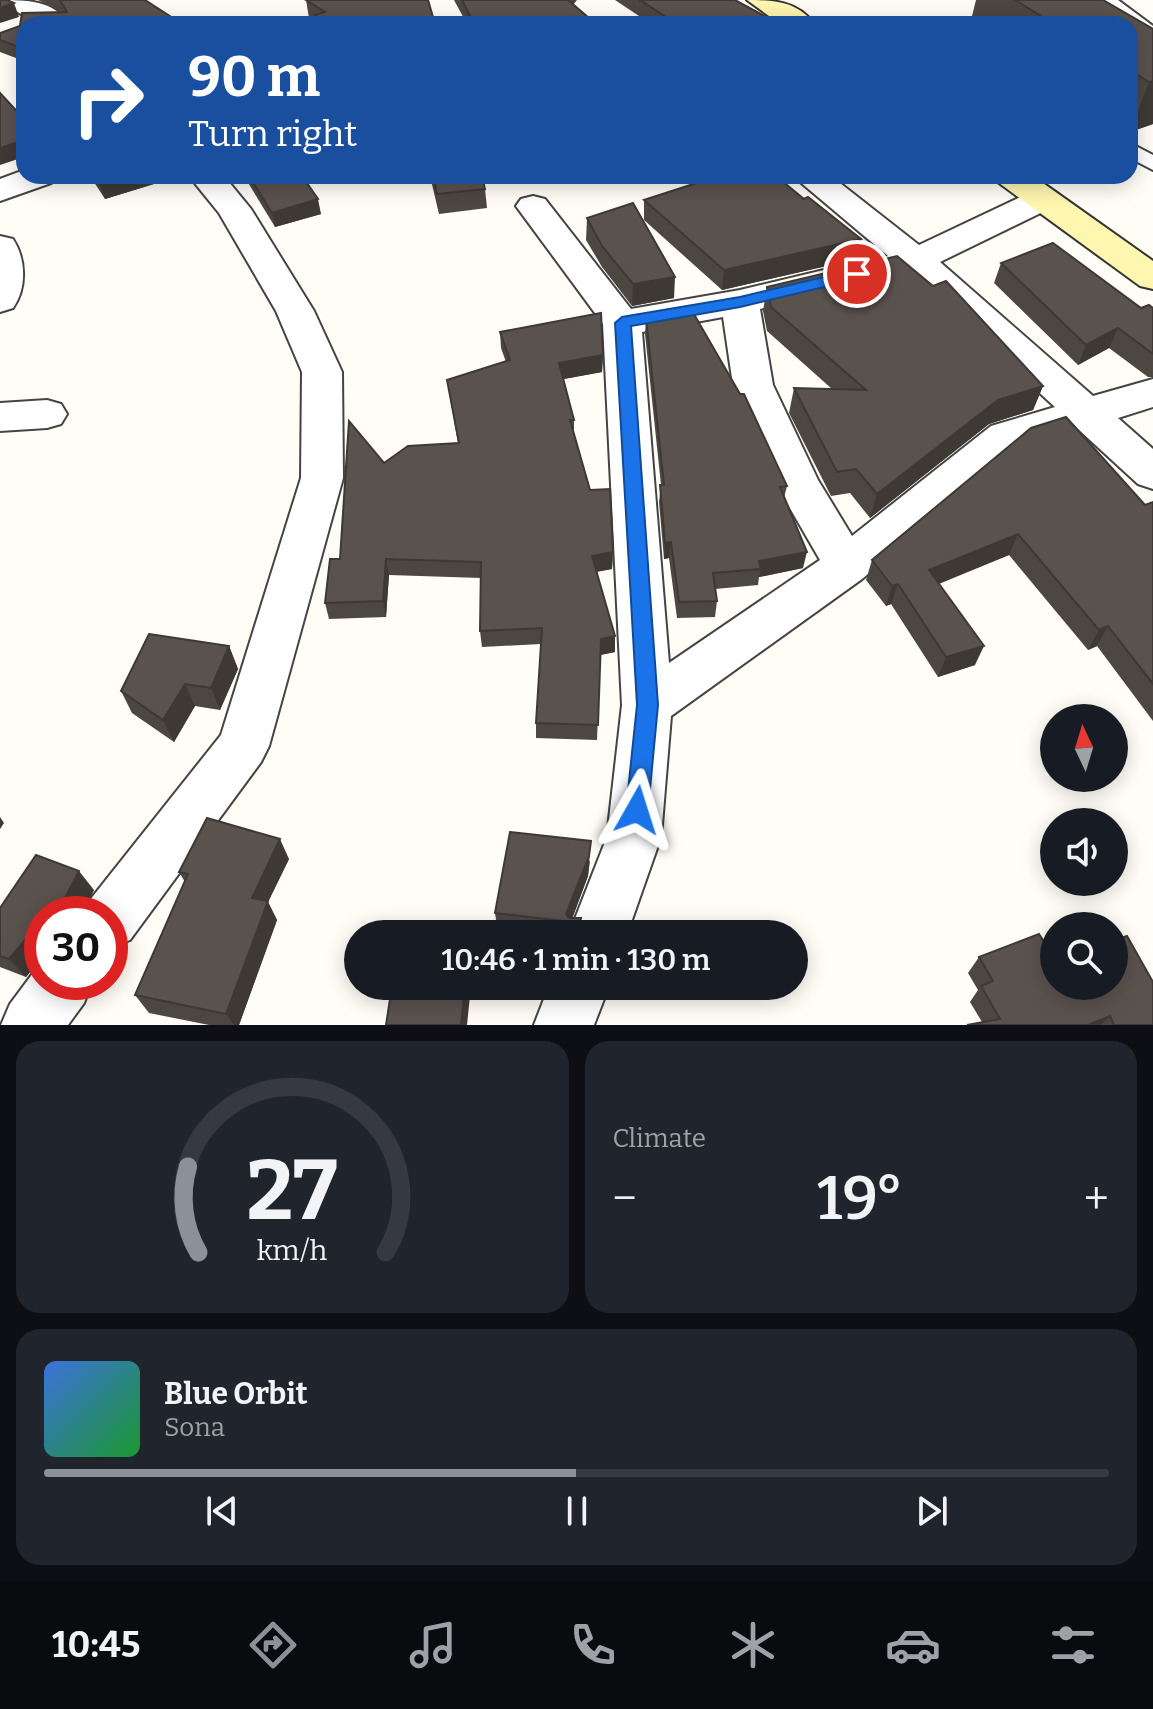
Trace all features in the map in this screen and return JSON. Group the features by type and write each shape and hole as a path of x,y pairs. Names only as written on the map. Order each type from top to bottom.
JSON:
{"main road":[{"path":"761,0 787,16"},
{"path":"1022,184 1153,278"}],"street":[{"path":"12,0 23,3 29,16"},
{"path":"128,896 243,746 322,478 322,372 295,311 234,209 213,184"},
{"path":"820,184 916,260 1153,473"},
{"path":"622,323 740,302 916,260 1043,199"},
{"path":"533,206 622,323 647,705 634,837 603,920"},
{"path":"0,247 6,261 0,300"},
{"path":"740,302 753,385 798,484 846,566"},
{"path":"647,705 846,566 1006,436 1153,393"},
{"path":"0,417 47,414"},
{"path":"31,1025 50,1000"},
{"path":"564,1025 574,1000"}],"lane":[{"path":"1108,0 1129,16"}],"building":[{"path":"0,0 7,0 14,3 0,8"},
{"path":"60,0 145,0 170,16 22,16 22,13 67,12"},
{"path":"306,0 428,0 433,16 315,15 325,12"},
{"path":"462,0 568,0 587,16 470,16"},
{"path":"640,0 735,0 764,16 665,16"},
{"path":"1015,0 1103,0 1131,16 1041,16"},
{"path":"1138,20 1153,29 1153,81 1149,82 1138,75"},
{"path":"16,27 16,46 0,40 0,33"},
{"path":"0,93 16,110 16,143 0,148"},
{"path":"254,184 308,184 318,199 272,213"},
{"path":"435,184 484,184 485,189 437,194"},
{"path":"693,184 786,184 804,199 808,197 861,239 724,270 644,200"},
{"path":"633,203 675,277 633,284 602,246 587,218"},
{"path":"1053,243 1141,308 1149,305 1153,308 1153,354 1118,328 1086,345 1001,263"},
{"path":"897,256 933,286 946,281 1043,386 998,400 877,494 856,469 837,472 794,388 866,390 771,307 767,287"},
{"path":"691,309 740,394 744,394 787,486 780,487 807,552 759,561 761,569 713,573 717,601 679,602 671,542 665,543 660,485 664,485 646,318"},
{"path":"601,313 603,355 559,363 574,420 570,420 590,490 610,489 613,552 592,556 615,636 601,639 598,725 536,723 542,628 480,631 481,562 386,559 383,601 325,603 330,559 340,559 349,421 384,463 408,446 459,443 447,380 510,360 500,332"},
{"path":"1066,417 1145,505 1153,502 1153,684 1108,626 1099,630 1018,534 929,570 984,646 946,657 898,584 892,586 872,560 1031,428"},
{"path":"149,634 229,646 211,688 185,684 163,720 121,691"},
{"path":"207,818 280,839 252,898 268,901 226,1014 135,995 188,874 179,872"},
{"path":"510,832 591,841 589,856 566,914 569,918 581,920 495,913"},
{"path":"36,855 79,871 66,896 24,896 24,941 9,959 0,956 0,908"},
{"path":"1039,934 1040,1000 1128,1000 1128,938 1153,982 1153,1025 1114,1025 1110,1016 1088,1025 967,1025 1000,1019 981,986 993,981 979,957"},
{"path":"390,1000 464,1000 461,1025 386,1025"}],"route":[{"path":"637,810 647,705 622,323 740,302 857,274"}]}
